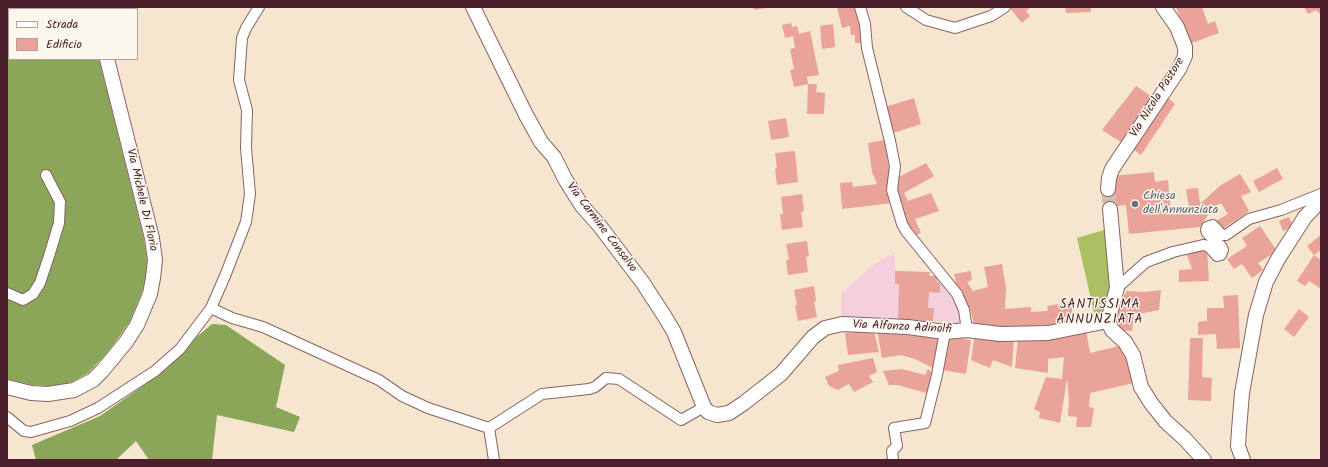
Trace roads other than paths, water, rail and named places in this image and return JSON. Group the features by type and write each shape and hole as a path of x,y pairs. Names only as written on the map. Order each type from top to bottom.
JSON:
{"street":[{"path":"7,417 24,431 31,432 70,421 98,408 155,371 180,349 211,308 246,222 250,194 246,148 247,110 239,80 242,38 246,28 259,7"},
{"name":"Via Carmine Consalvo","path":"473,7 526,115 541,142 554,157 565,179 582,206 599,225 665,317 676,338 704,407"},
{"path":"860,7 865,24 867,48 893,154 895,166 892,190 902,224 957,294 964,310 968,330"},
{"path":"906,7 926,20 955,28 991,16 1005,7"},
{"name":"Via Nicola Pastore","path":"1108,188 1108,178 1112,169 1179,69 1185,56 1185,47 1177,27 1163,7"},
{"name":"Via Michele Di Florio","path":"7,387 31,393 48,394 74,390 85,385 102,371 126,342 137,325 150,294 155,260 152,238 107,60"},
{"path":"7,293 23,300 33,294 40,283 49,256 59,223 60,202 46,175"},
{"path":"1117,288 1146,262 1173,252 1203,245 1208,246 1217,256 1221,255 1223,250 1222,246 1207,233 1207,227 1213,225 1222,235 1226,235 1249,219 1281,210 1321,194"},
{"path":"1243,460 1238,446 1242,393 1256,315 1266,282 1278,259 1305,217 1321,200"},
{"path":"1110,209 1117,288 1108,321 1112,330 1125,342 1133,355 1141,387 1150,403 1166,422 1185,439 1204,460"},
{"path":"211,308 232,318 263,327 379,380 402,396 421,405 489,428"},
{"name":"Via Alfonzo Adinolfi","path":"704,407 708,412 717,415 729,413 781,374 813,337 825,328 842,324 908,326 945,332 968,330 1000,334 1048,332 1108,321"},
{"path":"893,460 892,451 897,446 894,428 925,423 937,375 945,332"},
{"path":"489,428 542,394 589,389 595,387 606,378 619,379 682,420 704,407"},
{"path":"489,428 494,460"}],"tunnel":[{"path":"1108,189 1110,209"}],"place":[{"name":"Chiesa dell'Annunziata","path":"1135,204"}],"district":[{"name":"SANTISSIMA ANNUNZIATA","path":"1100,314"}]}
